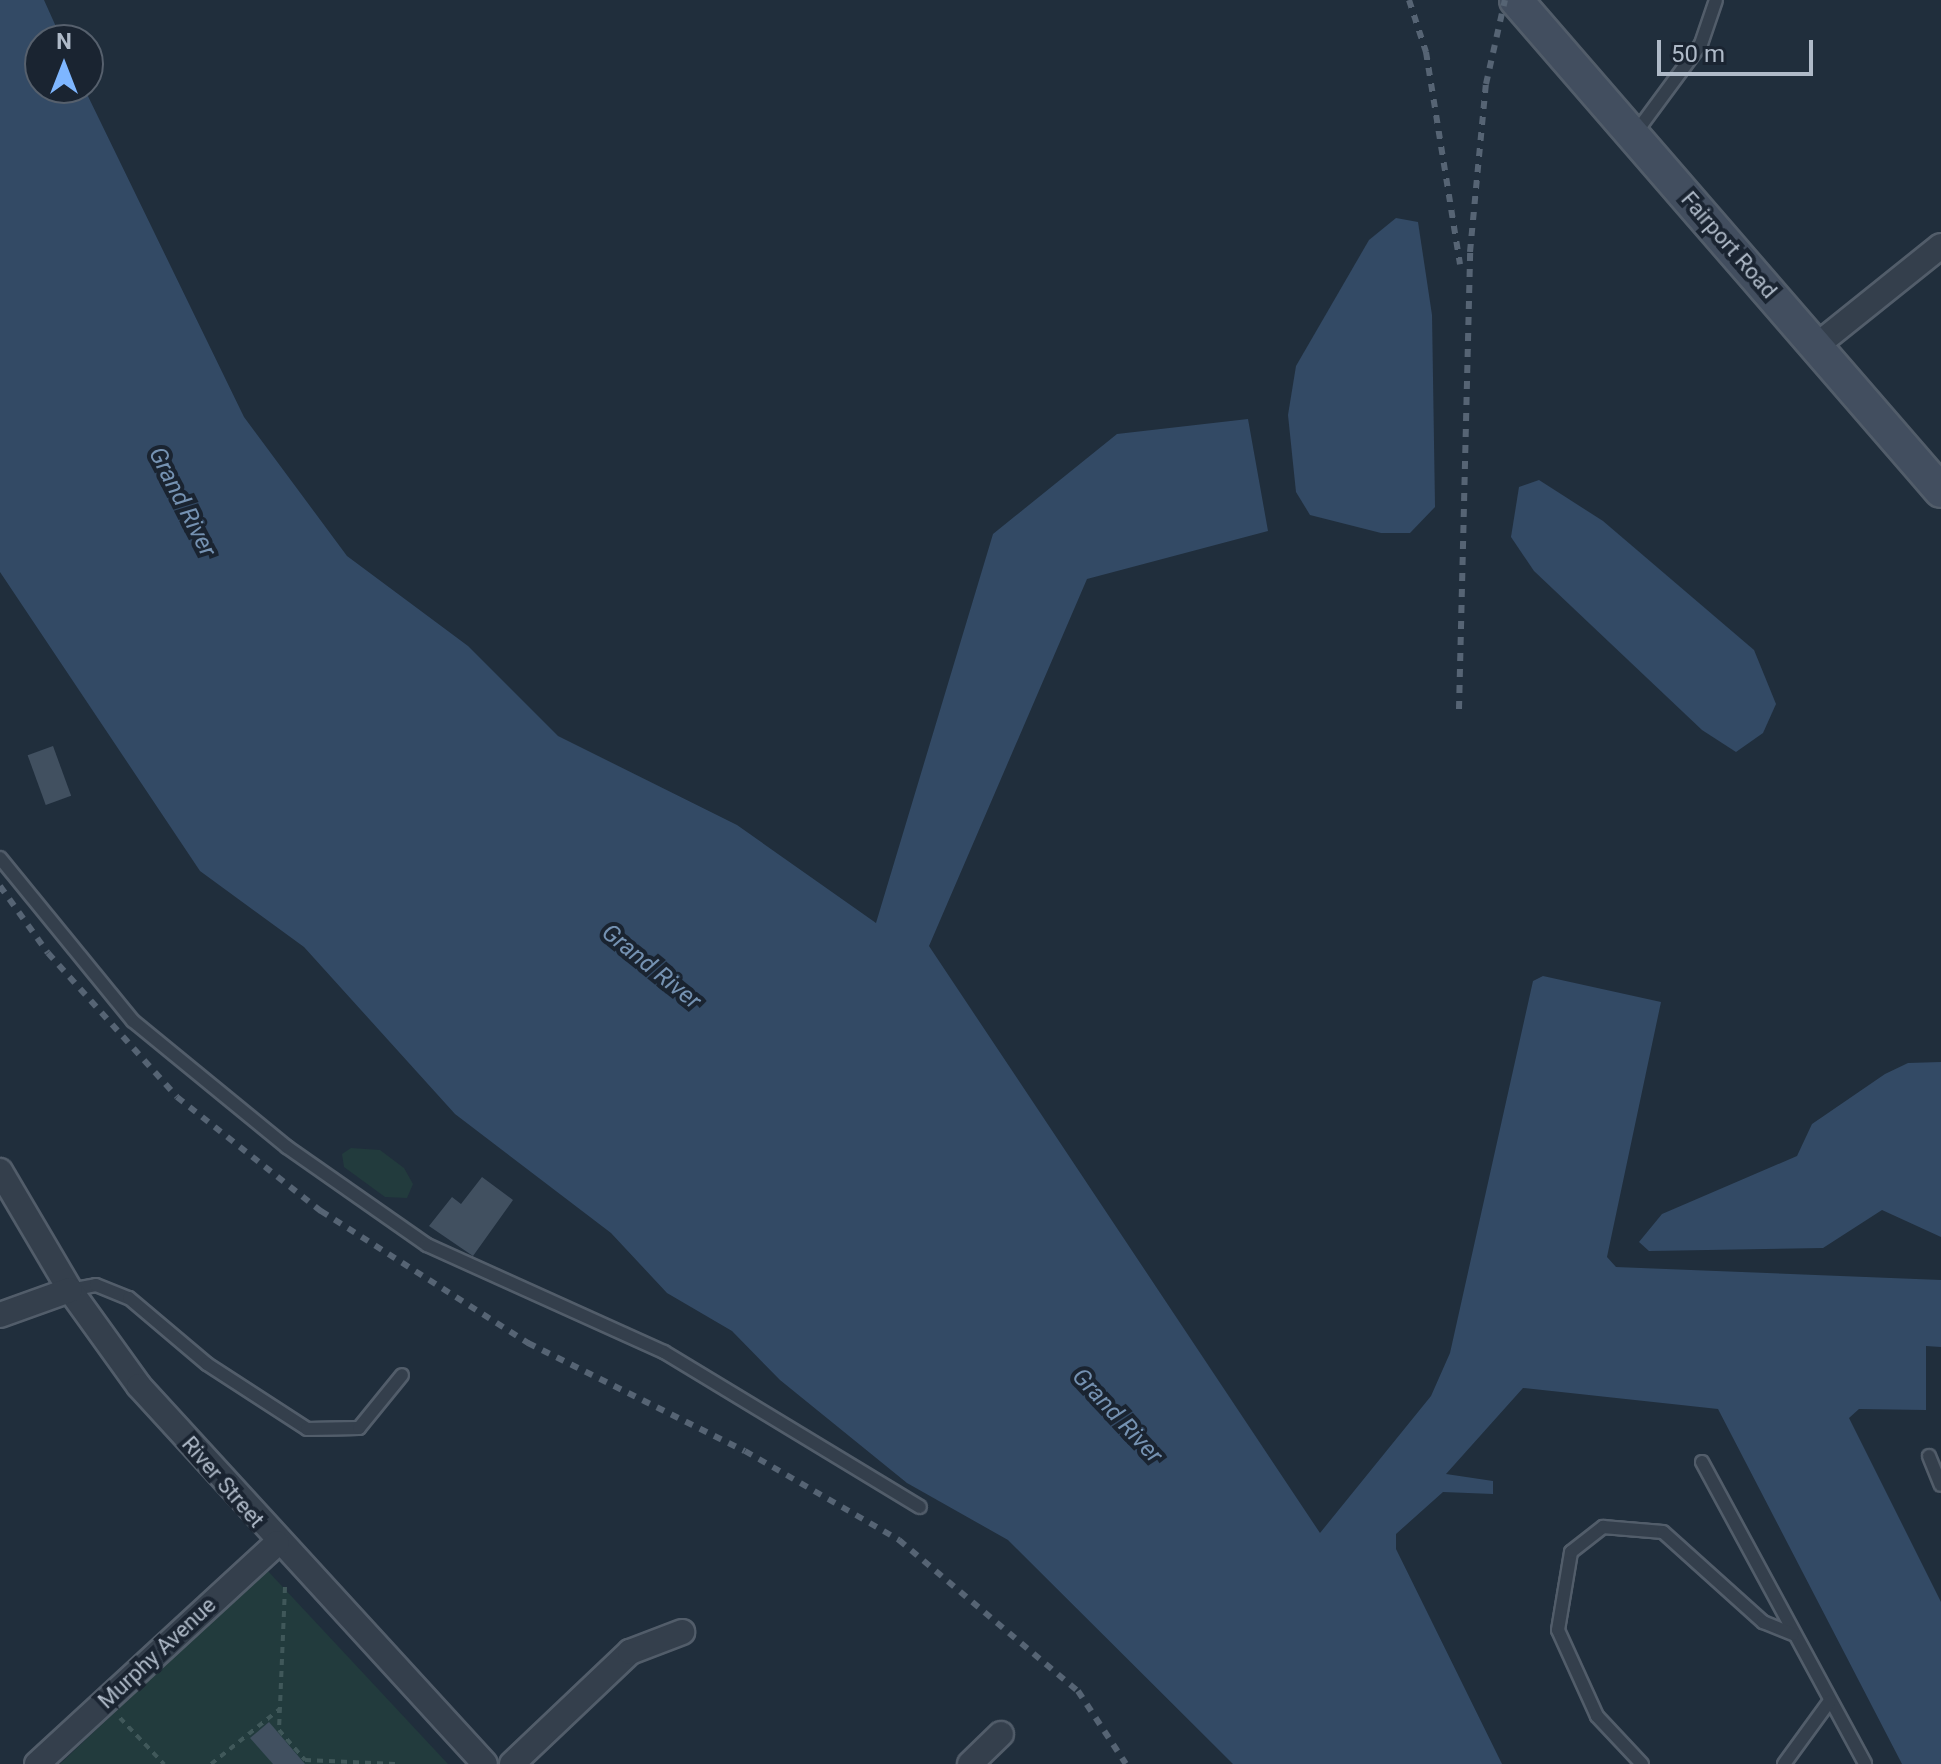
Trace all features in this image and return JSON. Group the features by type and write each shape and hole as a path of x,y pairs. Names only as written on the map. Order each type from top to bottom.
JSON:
{"street":[{"name":"Fairport Road","path":"1516,0 1941,491"},
{"path":"1816,346 1941,246"},
{"name":"River Street","path":"0,1171 70,1290 139,1386 277,1543 485,1764"},
{"path":"0,1315 70,1290"},
{"name":"Murphy Avenue","path":"37,1764 277,1543"},
{"path":"512,1764 630,1652 682,1632"},
{"path":"970,1764 1001,1734"}],"lane":[{"path":"1634,135 1701,44 1716,0"},
{"path":"0,858 133,1021 300,1156 427,1245 664,1352 920,1507"},
{"path":"70,1290 96,1285 129,1298 207,1364 307,1429 359,1428 402,1375"},
{"path":"1929,1456 1941,1485"},
{"path":"1702,1462 1865,1764"},
{"path":"1642,1764 1597,1716 1558,1630 1571,1552 1603,1527 1663,1532 1763,1622 1793,1634"},
{"path":"1784,1764 1829,1702"}],"path":[{"path":"285,1587 279,1730 312,1762 395,1764"},
{"path":"104,1702 164,1764"},
{"path":"211,1764 280,1709"}],"green space":[{"path":"351,1148 380,1150 404,1168 413,1184 407,1198 385,1197 344,1167 342,1154"},
{"path":"266,1569 448,1764 60,1764"}],"water":[{"name":"Grand River","path":"0,0 44,0 55,24 24,24 24,104 92,104 244,417 347,556 468,646 558,736 737,825 876,923 993,534 1117,434 1248,419 1268,531 1087,579 929,946 1320,1533 1431,1396 1450,1353 1533,981 1543,976 1661,1002 1607,1257 1616,1267 1941,1280 1941,1347 1926,1346 1926,1410 1859,1409 1849,1418 1941,1602 1941,1764 1902,1764 1718,1409 1523,1388 1446,1474 1493,1481 1493,1494 1443,1492 1396,1534 1396,1549 1502,1764 1233,1764 1008,1540 907,1483 780,1380 732,1331 667,1293 611,1233 455,1114 304,947 200,871 0,572"},
{"path":"1396,218 1418,222 1432,315 1435,507 1410,533 1381,533 1310,515 1296,492 1288,415 1296,366 1369,240"},
{"path":"1539,480 1603,521 1754,650 1776,704 1763,733 1736,752 1702,730 1534,571 1511,537 1519,487"},
{"path":"1941,1062 1941,1237 1882,1210 1823,1248 1649,1251 1639,1242 1662,1214 1797,1156 1812,1124 1885,1074 1908,1063"}],"building":[{"path":"53,746 71,796 46,805 28,755"},
{"path":"482,1177 513,1200 473,1256 429,1226 452,1197 461,1204"},
{"path":"269,1722 305,1764 273,1764 250,1738"}],"railway":[{"path":"1409,0 1426,52 1460,264"},
{"path":"1459,709 1470,252 1486,84 1505,0"},
{"path":"0,886 48,953 177,1097 321,1211 528,1343 745,1451 899,1540 1078,1691 1126,1764"}]}
